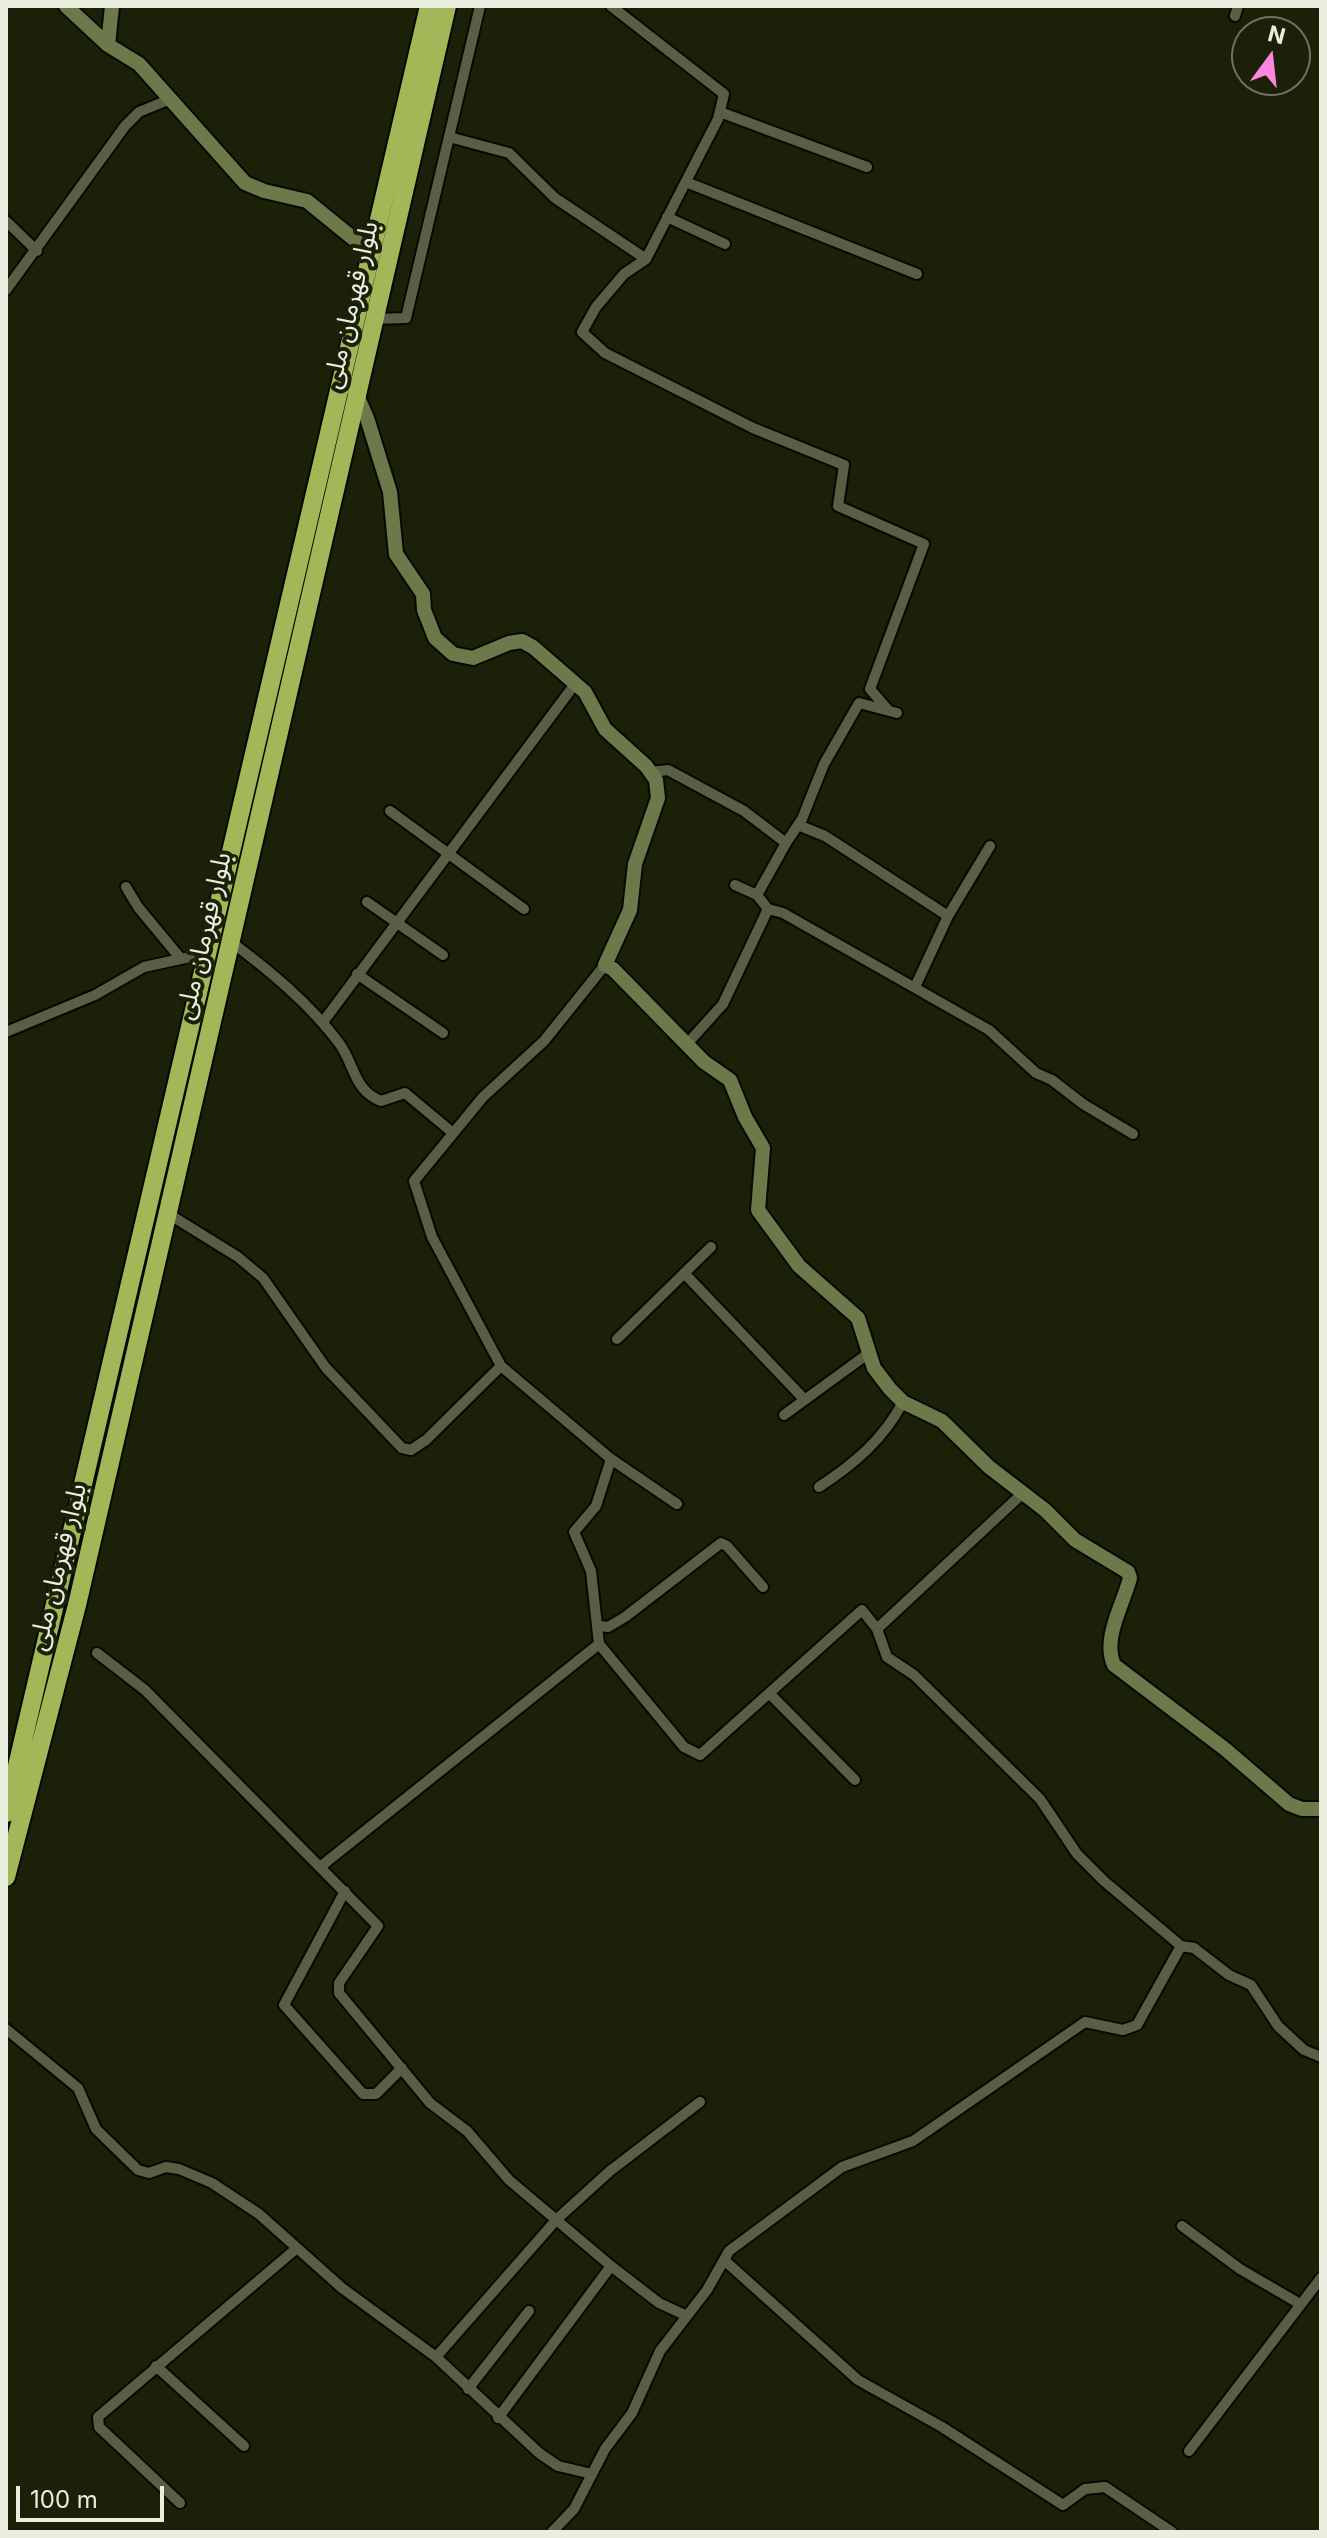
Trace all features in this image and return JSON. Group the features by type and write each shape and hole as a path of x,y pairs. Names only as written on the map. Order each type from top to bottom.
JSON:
{"highway":[{"name":"بلوار قهرمان ملی","path":"6,1813 429,6"},
{"name":"بلوار قهرمان ملی","path":"6,1877 77,1605 447,6"}],"street":[{"path":"66,6 108,45 139,64 245,183 307,201 371,253"},
{"path":"108,45 112,6"},
{"path":"375,319 406,318 480,6"},
{"path":"611,6 724,94 720,112 646,259 624,274 596,307 582,332 605,353 753,428 844,465 838,506 924,544 870,689 893,712 859,703 824,764 798,825 757,895"},
{"path":"6,290 125,126 139,112 168,100"},
{"path":"720,112 867,167"},
{"path":"449,137 509,153 555,198 646,259"},
{"path":"686,182 917,274"},
{"path":"667,217 725,244"},
{"path":"6,221 37,251"},
{"path":"342,375 356,393 390,492 396,554 423,594 435,638 453,654 473,658 522,641 585,692 605,729 656,780 658,798 635,864 630,910 605,965 544,1041 483,1097 414,1181 432,1237 501,1366 611,1459 677,1504"},
{"path":"323,1022 575,684"},
{"path":"651,772 668,770 744,811 786,843"},
{"path":"390,811 524,909"},
{"path":"798,825 825,836 948,916"},
{"path":"915,987 948,916 990,846"},
{"path":"735,885 757,895 768,909 783,913 989,1030 1020,1062 1133,1134"},
{"path":"126,887 138,907 181,959"},
{"path":"367,902 443,955"},
{"path":"687,1044 723,1004 768,909"},
{"path":"230,941 270,971 323,1022 345,1051 361,1090 381,1101 405,1093 453,1133"},
{"path":"6,1032 95,995 144,967 208,953"},
{"path":"605,965 613,969 687,1044 730,1080 745,1117 763,1148 758,1210 799,1266 858,1318 874,1368 903,1402 942,1421 989,1467 1075,1540 1128,1572 1128,1587 1109,1642 1114,1665 1225,1749 1289,1804 1302,1809 1321,1809"},
{"path":"357,974 443,1033"},
{"path":"167,1213 238,1257 263,1278 326,1368 402,1448 411,1450 426,1440 501,1366"},
{"path":"617,1339 711,1247"},
{"path":"684,1273 803,1398"},
{"path":"784,1415 803,1398 869,1353"},
{"path":"819,1487 852,1465 889,1428 903,1402"},
{"path":"611,1459 596,1506 574,1532 591,1571 599,1644 684,1747 700,1755 862,1610 877,1629 887,1657 924,1683 1040,1799 1077,1854 1181,1946 1194,1948 1229,1975 1251,1985 1278,2026 1304,2050 1321,2057"},
{"path":"877,1629 1023,1493"},
{"path":"599,1626 608,1627 625,1617 721,1543 763,1587"},
{"path":"320,1867 599,1644"},
{"path":"97,1653 145,1690 378,1926 339,1983 339,1993 430,2103 467,2131 509,2180 611,2266 659,2303 685,2315"},
{"path":"769,1693 855,1780"},
{"path":"345,1891 284,2005 293,2019 363,2094 376,2094 402,2068"},
{"path":"552,2532 574,2509 605,2449 632,2413 660,2351 740,2241 842,2167 913,2141 1085,2022 1123,2030 1137,2025 1181,1946"},
{"path":"6,2029 78,2088 96,2129 138,2170 149,2173 166,2167 179,2169 212,2183 259,2214 342,2288 436,2357 498,2418 558,2466 592,2474"},
{"path":"436,2357 557,2219 602,2178 700,2102"},
{"path":"1182,2226 1240,2269 1300,2304"},
{"path":"180,2503 97,2422 156,2366 297,2248"},
{"path":"724,2260 858,2380 942,2427 1063,2505 1085,2489 1105,2487 1172,2532"},
{"path":"498,2418 611,2266"},
{"path":"1189,2451 1321,2278"},
{"path":"468,2389 529,2311"},
{"path":"156,2366 244,2446"}]}
